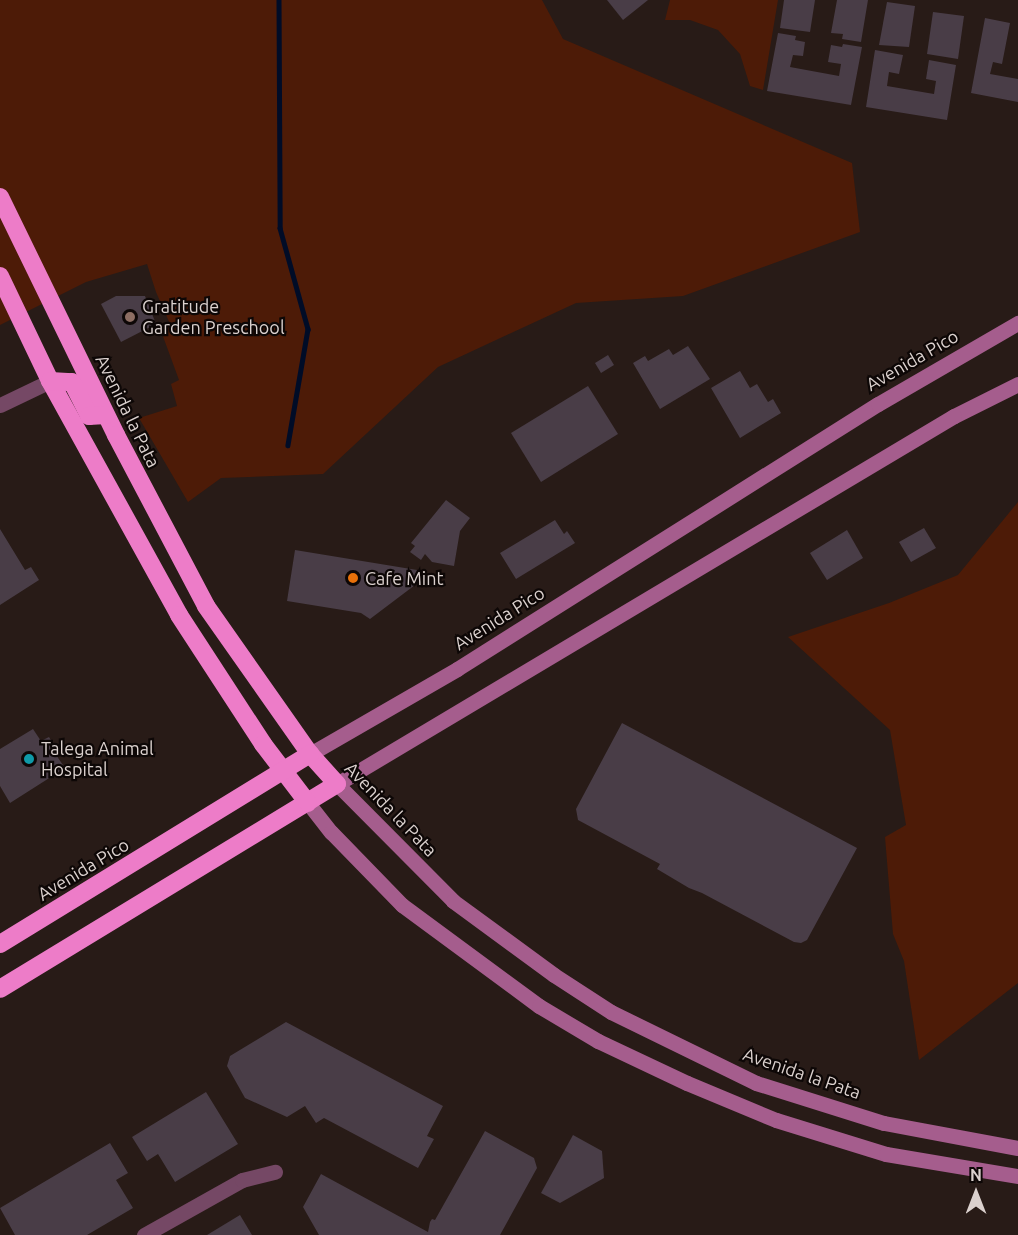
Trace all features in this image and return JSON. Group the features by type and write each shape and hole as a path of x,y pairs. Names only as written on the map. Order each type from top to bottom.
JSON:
{"highway":[{"name":"Avenida la Pata","path":"0,197 106,415 206,606 310,754 337,784"},
{"path":"0,276 50,381 179,615 284,771 309,803"},
{"path":"50,381 72,382 89,416 106,415"},
{"name":"Avenida Pico","path":"0,944 310,754"},
{"path":"0,989 337,784"}],"main road":[{"name":"Avenida Pico","path":"310,754 457,669 878,404 1018,323"},
{"path":"337,784 925,434 1018,384"},
{"name":"Avenida la Pata","path":"337,784 453,901 554,975 611,1012 756,1083 884,1123 1018,1148"},
{"path":"309,803 331,832 402,905 539,1006 598,1041 687,1083 776,1120 885,1154 1018,1176"}],"street":[{"path":"0,405 50,381"},
{"path":"144,1235 242,1180 275,1172"}],"shaded area":[{"path":"0,0 542,0 563,39 852,163 860,232 683,296 576,303 438,367 323,474 221,478 188,502 139,418 177,406 171,384 179,380 161,331 170,324 147,264 86,282 0,325"},
{"path":"670,0 778,0 763,90 750,86 740,54 718,30 690,20 665,20"},
{"path":"1018,502 1018,983 919,1060 904,961 893,934 885,837 906,825 890,730 788,637 889,603 958,575"}],"building":[{"path":"607,0 648,0 623,20"},
{"path":"784,0 815,0 810,32 780,28"},
{"path":"837,0 868,0 861,42 842,39 843,34 831,33"},
{"path":"887,2 915,6 909,47 879,45"},
{"path":"933,12 964,16 958,59 927,54"},
{"path":"985,18 1010,23 1002,64 993,62 990,74 1018,79 1018,102 971,93"},
{"path":"778,33 796,36 795,40 805,42 803,56 793,55 790,67 839,76 841,64 828,62 831,45 862,47 851,105 767,91"},
{"path":"875,50 903,55 899,74 889,72 887,86 934,94 936,81 926,79 929,60 956,65 947,120 866,107"},
{"name":"Gratitude Garden Preschool","path":"116,296 145,296 156,324 121,342 101,304"},
{"path":"688,346 710,379 660,409 633,363 645,356 648,361 669,349 673,355"},
{"path":"608,355 614,365 601,373 595,363"},
{"path":"740,371 750,388 757,384 768,402 773,399 781,413 740,438 711,388"},
{"path":"588,386 618,434 541,482 511,433"},
{"path":"446,500 470,518 460,531 454,566 432,562 425,554 421,560 410,552 415,546 411,543"},
{"path":"555,520 564,534 567,531 575,543 516,579 500,553"},
{"path":"924,528 936,548 911,562 899,542"},
{"path":"0,529 25,570 31,567 39,580 0,605"},
{"path":"847,530 863,558 827,580 810,553"},
{"name":"Cafe Mint","path":"295,550 417,570 415,585 370,619 361,613 287,601"},
{"path":"622,723 857,848 807,940 801,943 794,942 689,888 657,869 660,864 578,820 576,809"},
{"name":"Talega Animal Hospital","path":"33,729 41,741 49,737 55,747 52,749 65,768 10,803 0,786 0,749"},
{"path":"286,1022 443,1106 427,1136 434,1139 418,1168 324,1118 316,1123 305,1106 287,1117 245,1098 227,1066 230,1056"},
{"path":"206,1092 238,1144 175,1182 158,1154 147,1161 132,1137"},
{"path":"485,1131 534,1158 537,1168 500,1235 319,1235 303,1207 321,1174 428,1232 430,1222 432,1219 435,1220"},
{"path":"573,1135 602,1151 604,1178 560,1203 541,1193"},
{"path":"110,1143 128,1173 116,1180 133,1208 87,1235 15,1235 0,1208"},
{"path":"240,1215 252,1235 207,1235"}],"waterway":[{"path":"279,0 280,228 308,329 288,445"}],"place":[{"name":"Gratitude Garden Preschool","path":"130,317"},
{"name":"Cafe Mint","path":"353,578"},
{"name":"Talega Animal Hospital","path":"29,759"}]}
